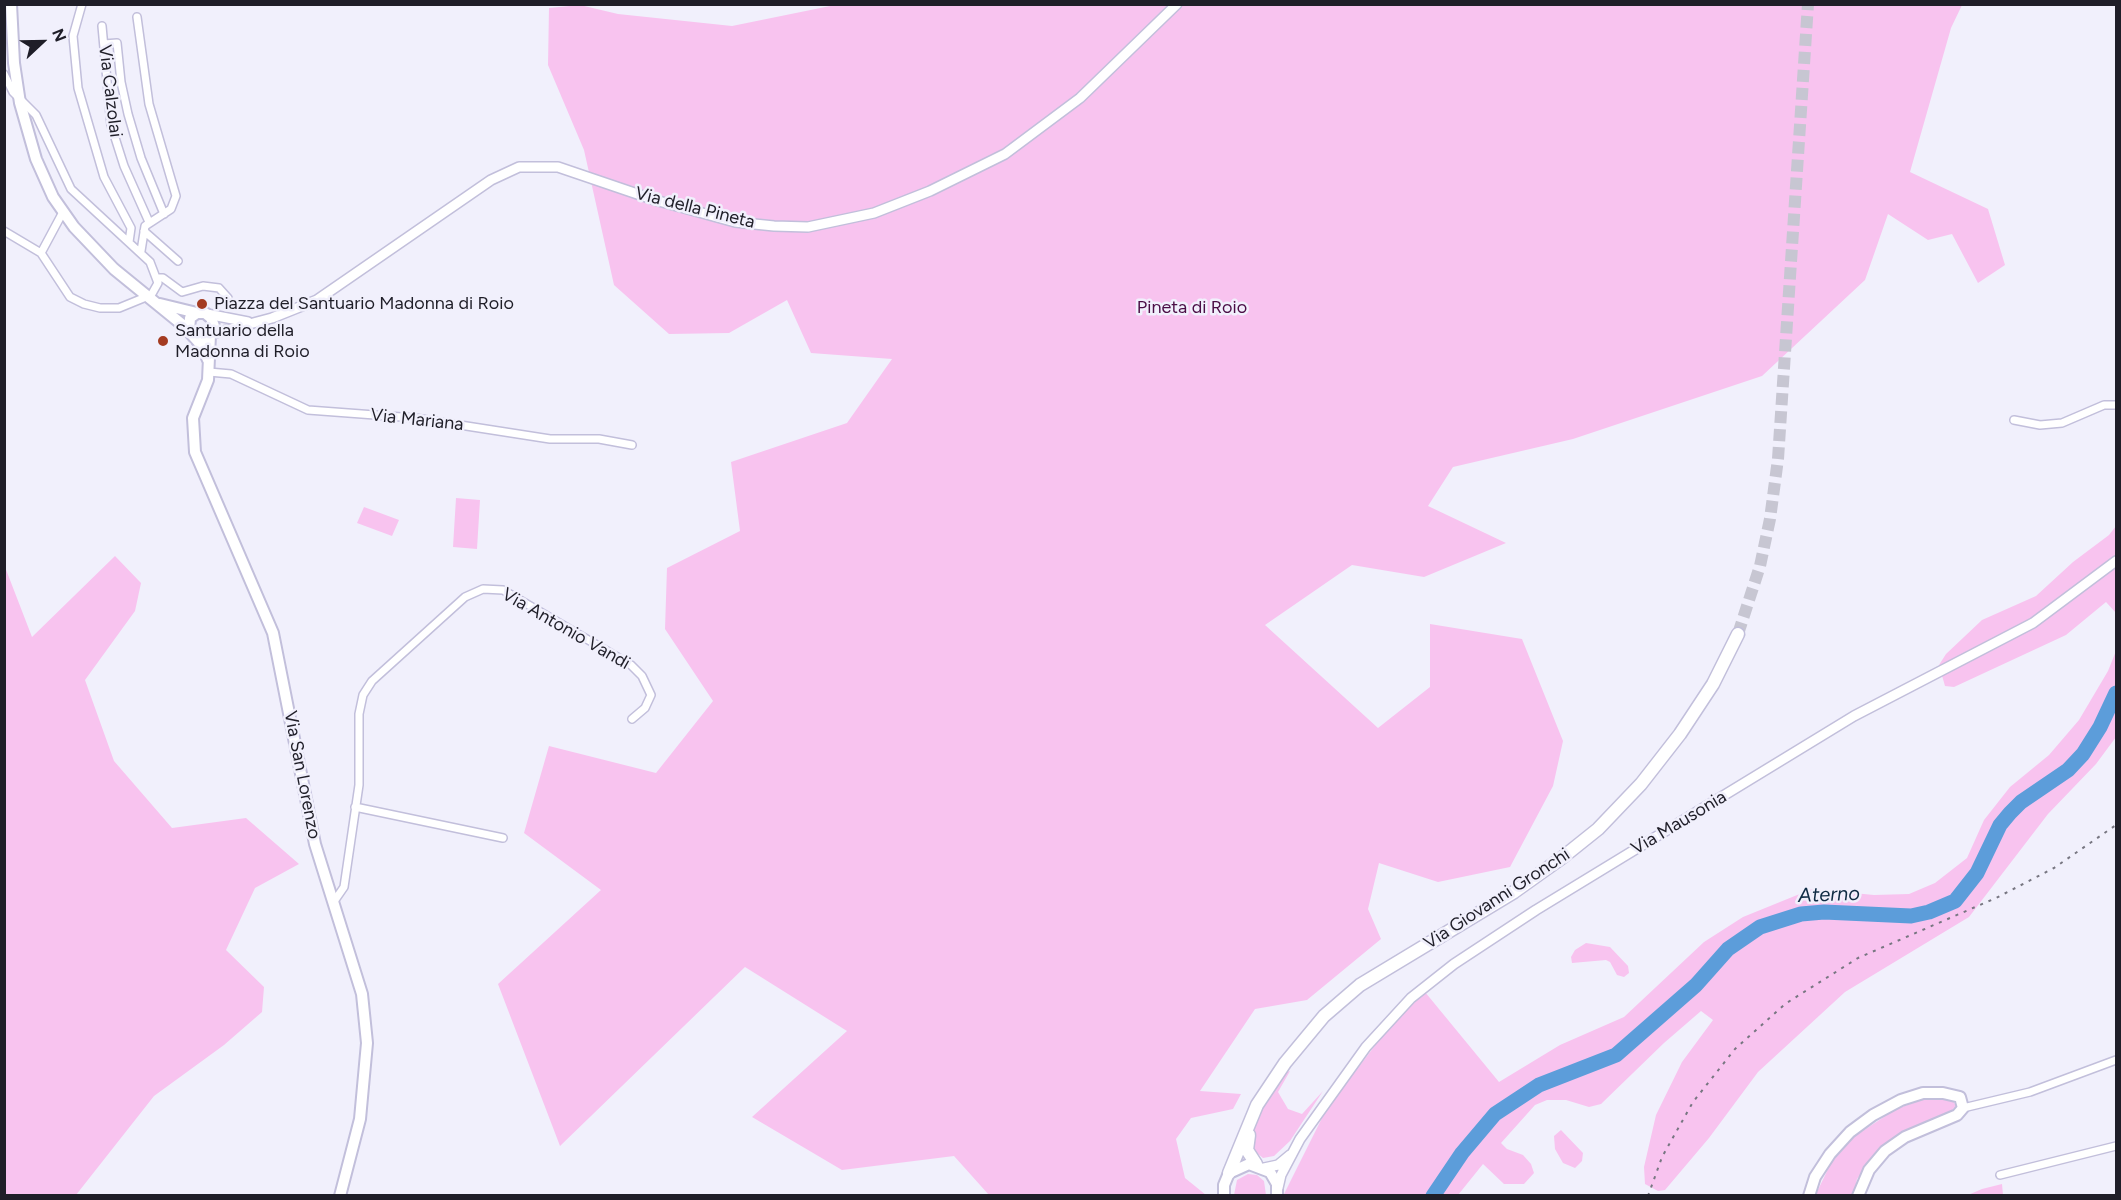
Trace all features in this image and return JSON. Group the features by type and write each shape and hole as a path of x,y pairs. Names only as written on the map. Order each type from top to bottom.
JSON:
{"highway":[{"name":"Via Giovanni Gronchi","path":"1224,1187 1247,1126 1272,1081 1311,1030 1354,990 1514,892 1563,857 1611,816 1656,766 1691,718 1738,634"},
{"name":"Via Giovanni Gronchi","path":"1260,1166 1247,1150 1248,1139 1272,1081"}],"main road":[{"path":"11,4 14,63 19,99 39,165 63,212 114,269 191,334 205,352 209,369"},
{"name":"Via della Pineta","path":"211,334 288,313 327,294 491,180 519,167 558,167 655,200 735,222 808,227 874,213 930,192 1005,154 1080,98 1177,4"},
{"path":"150,300 202,314 213,322 211,334 202,339 191,334"},
{"path":"191,334 188,321 202,314"},
{"name":"Via della Pineta","path":"202,314 245,321 262,321"},
{"name":"Via San Lorenzo","path":"211,334 205,392 193,418 195,452 273,633 315,844 362,994 367,1043 360,1119 340,1196"},
{"name":"Via Mausonia","path":"1277,1193 1281,1175 1295,1149 1339,1082 1381,1029 1411,998 1454,964 1536,910 1854,716 2033,623 2116,561"},
{"path":"1809,1196 1815,1177 1830,1154 1856,1128 1883,1109 1907,1098 1932,1092 1959,1096 1963,1108 1956,1116 1914,1133 1892,1145 1869,1170 1858,1196"},
{"name":"Via Mausonia","path":"1260,1166 1282,1162 1295,1149"},
{"path":"1224,1187 1241,1165 1260,1166 1274,1178 1277,1193"}],"street":[{"path":"82,4 73,34 79,93 106,182 131,228 129,242"},
{"path":"137,17 149,104 176,194 174,206 149,222 144,231 141,251"},
{"name":"Via Calzolai","path":"102,26 112,128 124,166 149,222"},
{"path":"104,44 117,43 121,82 128,114 141,158 164,214"},
{"path":"4,231 41,253 63,289 70,297 84,304 100,308 119,308 150,300 156,289 157,278 150,262 141,251 71,189 56,162 37,117 12,90 5,75"},
{"path":"41,253 63,212"},
{"path":"144,231 178,261"},
{"path":"157,278 164,278 184,292 205,285 219,288 228,298"},
{"name":"Via Mariana","path":"209,369 231,374 308,410 416,418 550,439 599,439 632,445"},
{"path":"2014,420 2040,425 2062,423 2104,405 2116,405"},
{"name":"Via Antonio Vandi","path":"334,900 344,888 356,807 360,758 359,714 366,687 465,597 483,588 493,588 513,595 637,670 651,695 645,708 632,719"},
{"path":"356,807 503,838"},
{"path":"1963,1108 2043,1088 2116,1060"},
{"path":"2000,1175 2116,1146"}],"green space":[{"name":"Pineta di Roio","path":"840,4 1962,5 1951,28 1910,172 1988,209 2005,265 1978,283 1952,234 1928,240 1888,214 1865,280 1762,376 1573,439 1453,467 1428,506 1506,543 1424,577 1352,565 1265,625 1378,728 1430,687 1430,624 1522,639 1563,741 1553,786 1510,867 1438,882 1379,863 1368,909 1381,939 1307,1000 1255,1009 1200,1091 1241,1094 1233,1109 1191,1118 1176,1139 1185,1178 1206,1195 989,1195 954,1156 842,1170 752,1117 847,1031 745,967 560,1146 498,984 601,890 524,833 549,746 656,773 713,701 665,629 667,568 740,531 731,462 847,423 892,359 811,353 787,300 729,333 669,334 614,285 584,150 548,65 549,8 580,5 618,14 732,26"},
{"path":"456,498 480,500 477,549 453,547"},
{"path":"364,507 399,520 392,536 357,523"},
{"path":"2116,526 2116,613 2106,602 2066,635 1954,687 1945,686 1939,665 1946,654 1982,620 2036,596 2073,562 2109,535"},
{"path":"115,556 141,583 135,611 85,680 114,761 172,828 246,818 299,864 255,888 226,950 264,987 262,1012 224,1045 154,1096 76,1195 5,1195 5,567 32,637"},
{"path":"2116,651 2116,737 2096,764 2048,814 1969,917 1845,992 1758,1072 1709,1138 1665,1190 1658,1191 1645,1184 1644,1167 1656,1115 1682,1062 1713,1020 1701,1011 1601,1104 1589,1107 1566,1100 1547,1100 1535,1105 1501,1143 1507,1149 1523,1155 1531,1164 1534,1173 1524,1184 1504,1184 1483,1164 1458,1195 1283,1196 1327,1108 1387,1030 1425,992 1499,1082 1560,1045 1624,1017 1704,942 1743,917 1812,889 1874,895 1909,894 1935,883 1967,858 1984,820 2010,787 2049,755 2079,720 2108,671"},
{"path":"1586,943 1610,947 1628,966 1629,973 1624,977 1617,975 1610,962 1606,960 1572,963 1571,957 1575,950"},
{"path":"1290,1071 1278,1092 1288,1109 1302,1114 1323,1091 1290,1141 1274,1156 1263,1158 1252,1149 1252,1134 1262,1107 1284,1073"},
{"path":"1924,1099 1952,1099 1956,1106 1948,1114 1909,1130 1881,1149 1857,1179 1854,1195 1815,1196 1831,1163 1855,1136 1896,1109"},
{"path":"1561,1130 1583,1153 1582,1161 1575,1168 1563,1163 1555,1149 1554,1136"},
{"path":"1248,1174 1257,1175 1264,1181 1266,1195 1234,1195 1237,1180"},
{"path":"2002,1184 2003,1195 1968,1195 1982,1189"}],"waterway":[{"name":"Aterno","path":"1433,1196 1462,1153 1495,1114 1539,1085 1616,1055 1696,985 1728,949 1760,927 1801,914 1824,912 1911,916 1929,912 1955,901 1977,873 2000,825 2010,813 2021,802 2068,770 2083,754 2100,727 2116,693"}],"tunnel":[{"path":"1738,634 1760,566 1770,519 1778,459 1808,4"}],"railway":[{"path":"1648,1196 1662,1157 1693,1102 1735,1049 1785,1004 1858,958 1996,898 2054,868 2116,825"}],"place":[{"name":"Piazza del Santuario Madonna di Roio","path":"202,304"},
{"name":"Santuario della Madonna di Roio","path":"163,341"}]}
